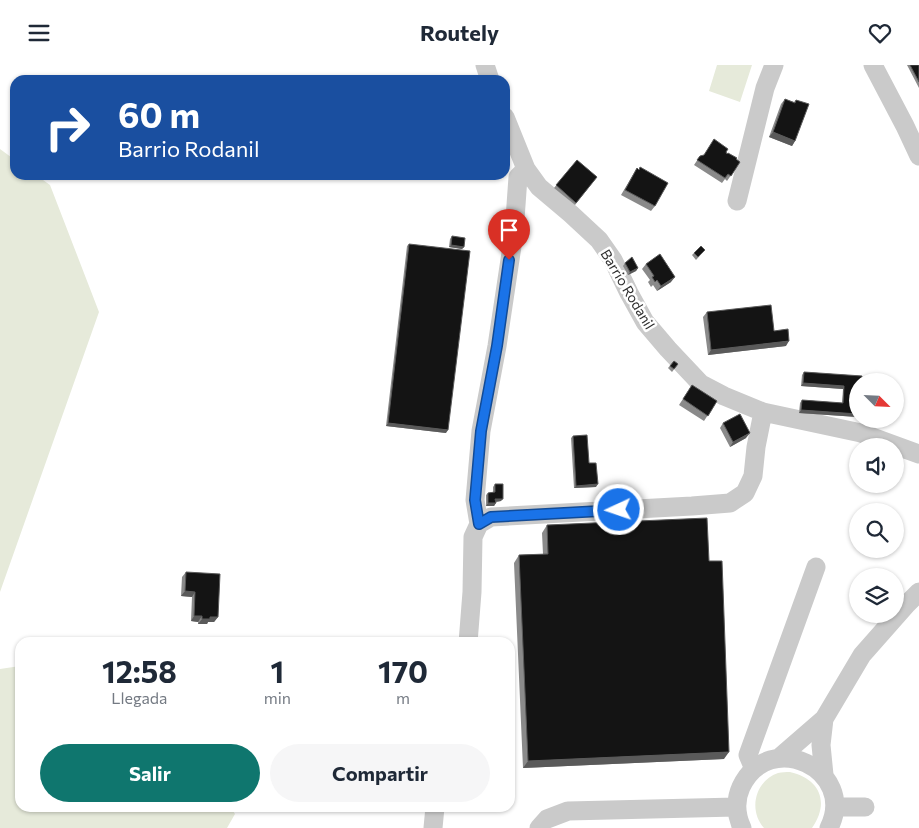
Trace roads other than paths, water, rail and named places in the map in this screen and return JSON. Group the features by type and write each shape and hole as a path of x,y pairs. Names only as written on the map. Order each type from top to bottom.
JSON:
{"street":[{"path":"736,201 765,88 774,65"},
{"path":"872,65 919,156"},
{"name":"Barrio Rodanil","path":"510,129 526,169 539,187 599,240 613,260 645,322 701,384 763,412 861,433 919,454"},
{"path":"468,637 473,537 479,524 475,500 481,431 497,346 514,233 518,177 526,169"},
{"path":"479,524 491,517 730,503 744,493 753,476 756,447 763,412"},
{"path":"754,769 748,755 816,567"},
{"path":"779,758 824,719 862,655 906,603 919,592"},
{"path":"824,719 821,745 824,775"},
{"path":"742,828 738,820 736,807 738,793 744,780 754,769 766,762 779,758 796,759 811,764 824,775 832,790 835,807 829,828"},
{"path":"539,828 547,819 568,811 736,807"},
{"path":"835,807 865,807"},
{"path":"433,828 435,812"}]}
